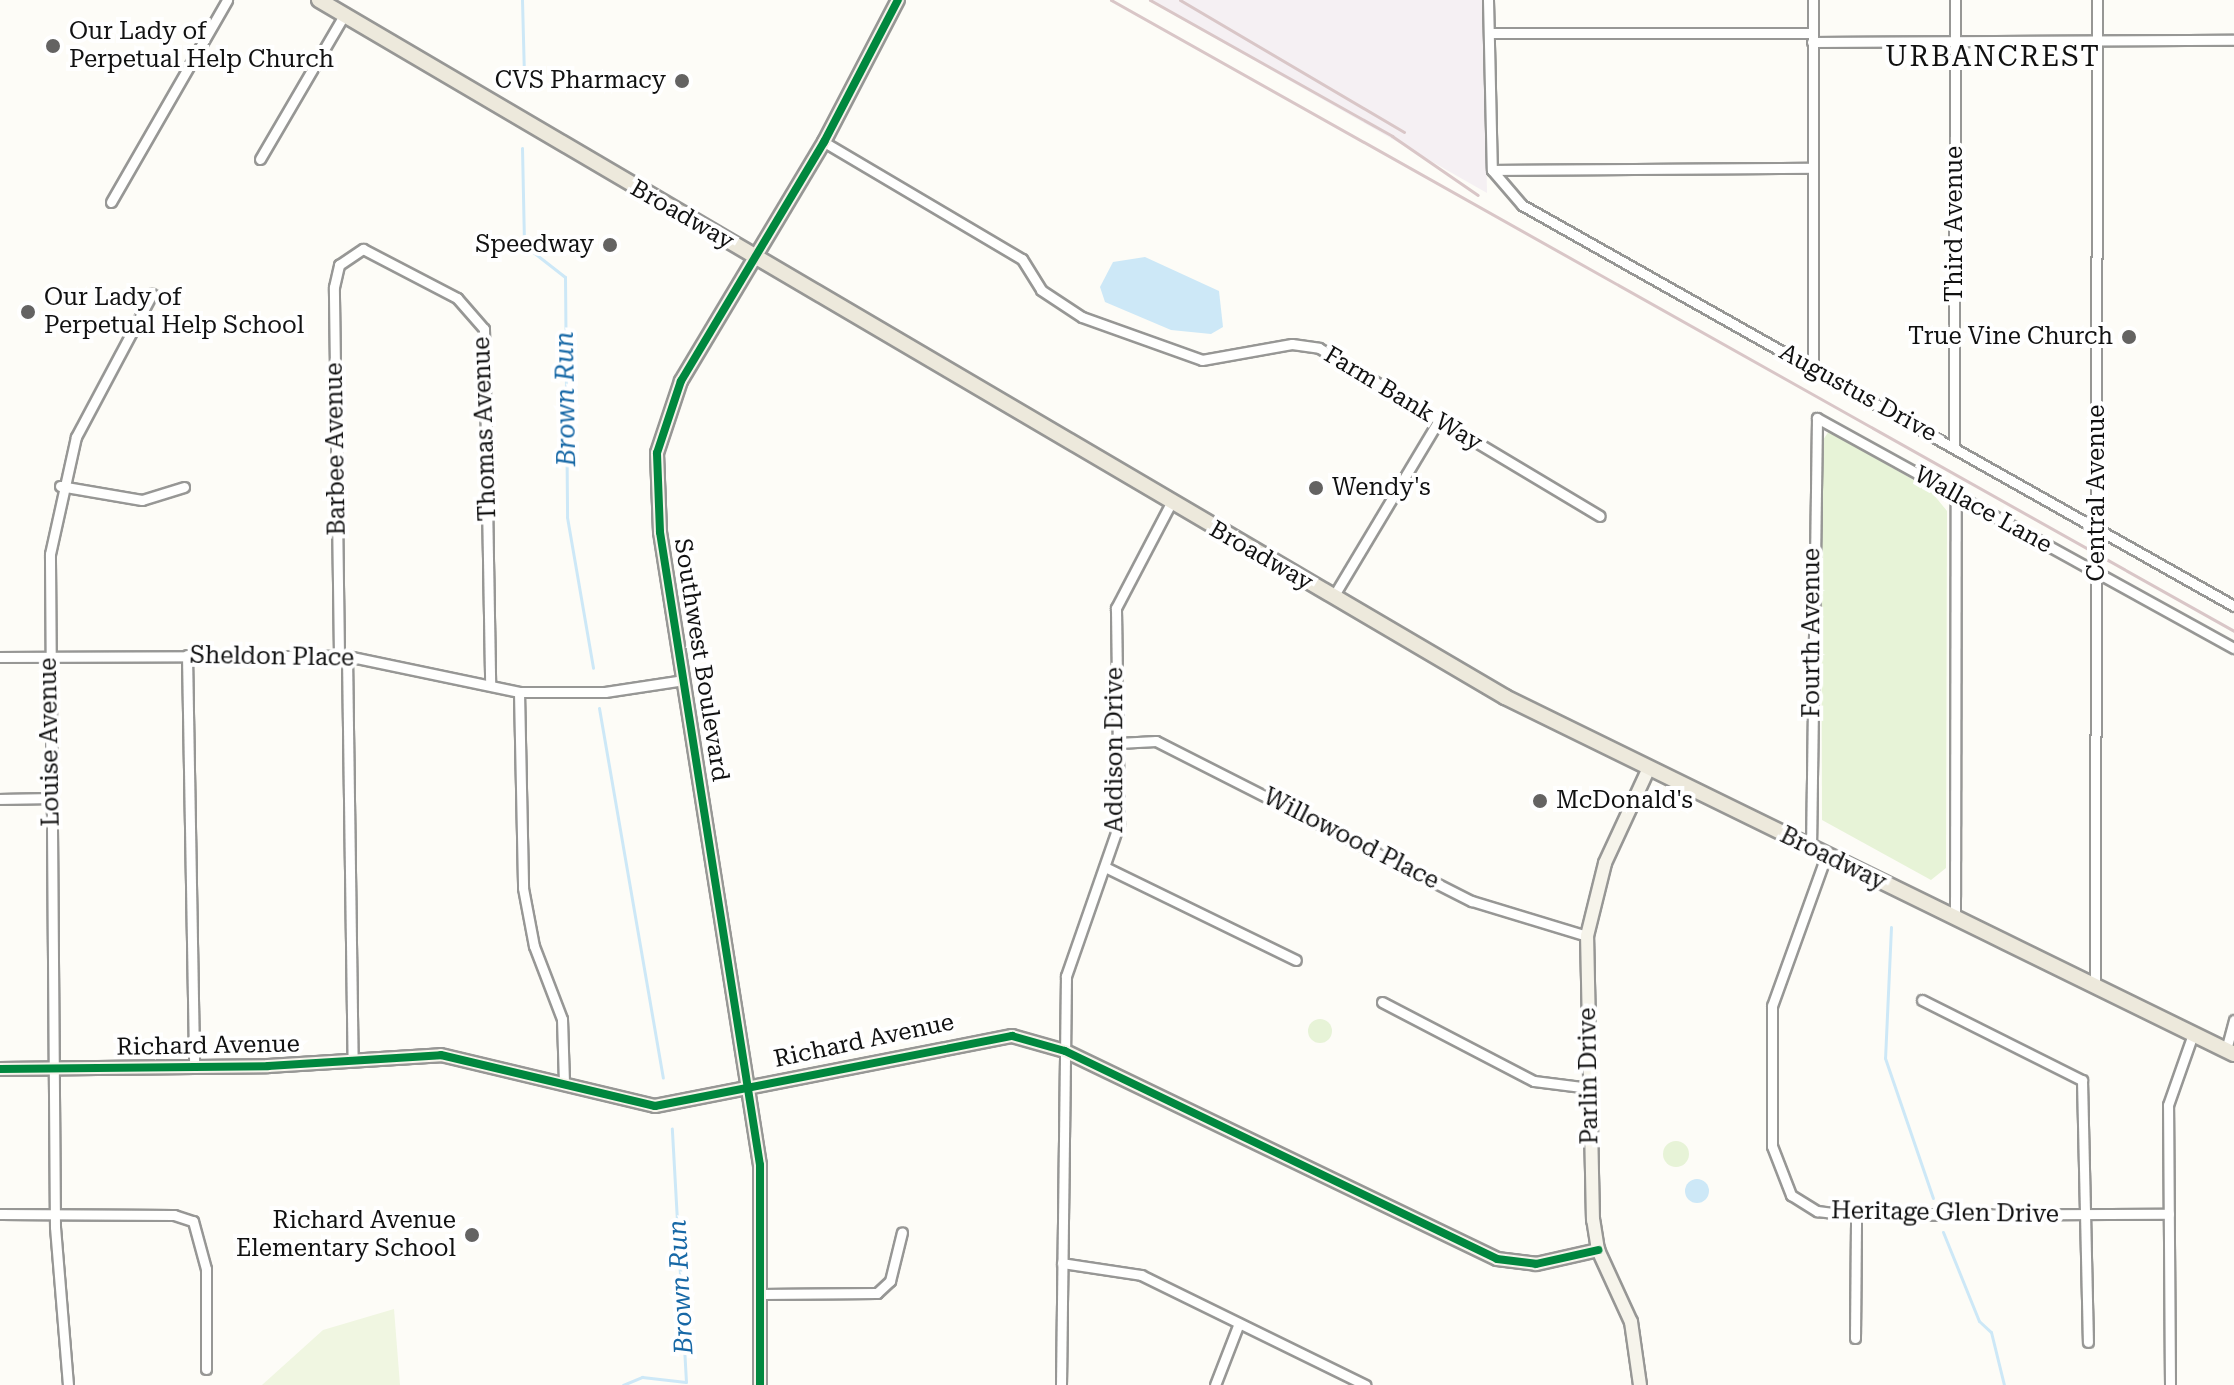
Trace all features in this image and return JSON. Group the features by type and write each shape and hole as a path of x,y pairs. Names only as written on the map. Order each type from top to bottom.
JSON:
{"main road":[{"name":"Broadway","path":"319,0 1333,597 1648,770 2230,1052"}],"street":[{"path":"111,202 227,0"},
{"name":"Southwest Boulevard","path":"760,1385 762,1186 655,492 660,433 681,381 824,142 898,0"},
{"path":"1488,0 1492,170 1812,168"},
{"path":"1813,0 1813,368"},
{"name":"Third Avenue","path":"1954,447 1955,0"},
{"name":"Central Avenue","path":"2095,985 2097,0"},
{"path":"260,159 344,15"},
{"path":"1489,33 1955,41 2234,40"},
{"name":"Farm Bank Way","path":"824,142 1015,254 1041,290 1106,328 1202,360 1292,344 1319,348 1600,516"},
{"name":"Augustus Drive","path":"1492,170 1522,205 2234,606"},
{"name":"Barbee Avenue","path":"353,1061 334,287 339,265 355,249"},
{"name":"Thomas Avenue","path":"355,249 371,250 457,298 484,329 490,685"},
{"name":"Louise Avenue","path":"68,1385 55,1213 50,554 60,486 86,412 152,294"},
{"name":"Wallace Lane","path":"1817,418 2234,648"},
{"name":"Fourth Avenue","path":"1811,849 1817,418"},
{"path":"1333,597 1439,420"},
{"path":"60,486 142,500 184,487"},
{"path":"1955,918 1956,494"},
{"name":"Addison Drive","path":"1061,1385 1065,1051 1072,948 1107,868 1119,824 1116,608 1171,503"},
{"path":"187,655 194,1067"},
{"name":"Sheldon Place","path":"0,657 343,656 519,692 605,692 684,680"},
{"path":"519,692 523,888 534,946 562,1019 564,1084"},
{"name":"Willowood Place","path":"1118,743 1156,741 1472,901 1587,936"},
{"name":"Parlin Drive","path":"1640,1385 1631,1322 1598,1250 1587,936 1605,863 1648,770"},
{"path":"0,799 50,798"},
{"name":"Heritage Glen Drive","path":"1826,856 1772,1006 1772,1146 1775,1167 1802,1205 1856,1215 2169,1214"},
{"path":"1107,868 1296,960"},
{"path":"1922,1000 2082,1080 2088,1342"},
{"path":"1382,1002 1534,1081 1590,1088"},
{"path":"2230,1052 2234,1020"},
{"path":"2170,1385 2170,1088 2193,1034"},
{"name":"Richard Avenue","path":"0,1069 194,1067 460,1057 655,1106 997,1035 1065,1051 1497,1259 1536,1264 1598,1250"},
{"path":"0,1214 55,1213 193,1221 206,1269 206,1369"},
{"path":"1855,1338 1856,1215"},
{"path":"761,1294 877,1293 890,1281 902,1232"},
{"path":"1062,1263 1123,1268 1366,1385"},
{"path":"1215,1385 1239,1323"}],"shaded area":[{"path":"1148,0 1483,0 1487,193"}],"green space":[{"path":"1829,431 1929,489 1947,511 1946,868 1931,880 1822,820 1821,443"},
{"path":"1320,1019 1329,1022 1332,1031 1329,1040 1320,1043 1311,1040 1308,1031 1311,1022"},
{"path":"1676,1141 1685,1145 1689,1154 1685,1163 1676,1167 1667,1163 1663,1154 1667,1145"},
{"path":"394,1309 400,1385 262,1385 323,1330"}],"water":[{"path":"1145,257 1219,291 1223,327 1211,334 1171,330 1105,302 1100,287 1113,262"},
{"path":"1697,1179 1705,1183 1709,1191 1705,1199 1697,1203 1689,1199 1685,1191 1689,1183"}],"waterway":[{"name":"Brown Run","path":"522,0 524,79"},
{"name":"Brown Run","path":"522,148 524,245 565,277 567,517 593,668"},
{"name":"Brown Run","path":"599,708 663,1078"},
{"path":"1891,927 1885,1058 1933,1198"},
{"name":"Brown Run","path":"623,1385 642,1377 686,1382 672,1128"},
{"path":"1943,1232 1979,1321 1991,1332 2004,1385"}],"railway":[{"path":"1111,0 2234,631"},
{"path":"1150,0 1392,136 1478,195"},
{"path":"1180,0 1404,132"}],"cycle path":[{"path":"760,1385 760,1165 660,532 657,453 681,381 824,142 898,0"},
{"path":"0,1069 268,1066 441,1055 655,1106 1012,1036 1065,1051 1497,1259 1536,1264 1598,1250"}],"place":[{"name":"Our Lady of Perpetual Help Church","path":"53,46"},
{"name":"CVS Pharmacy","path":"682,81"},
{"name":"Speedway","path":"610,245"},
{"name":"Our Lady of Perpetual Help School","path":"28,312"},
{"name":"True Vine Church","path":"2129,337"},
{"name":"Wendy's","path":"1316,488"},
{"name":"McDonald's","path":"1540,801"},
{"name":"Richard Avenue Elementary School","path":"472,1235"}],"district":[{"name":"URBANCREST","path":"1993,57"}]}
